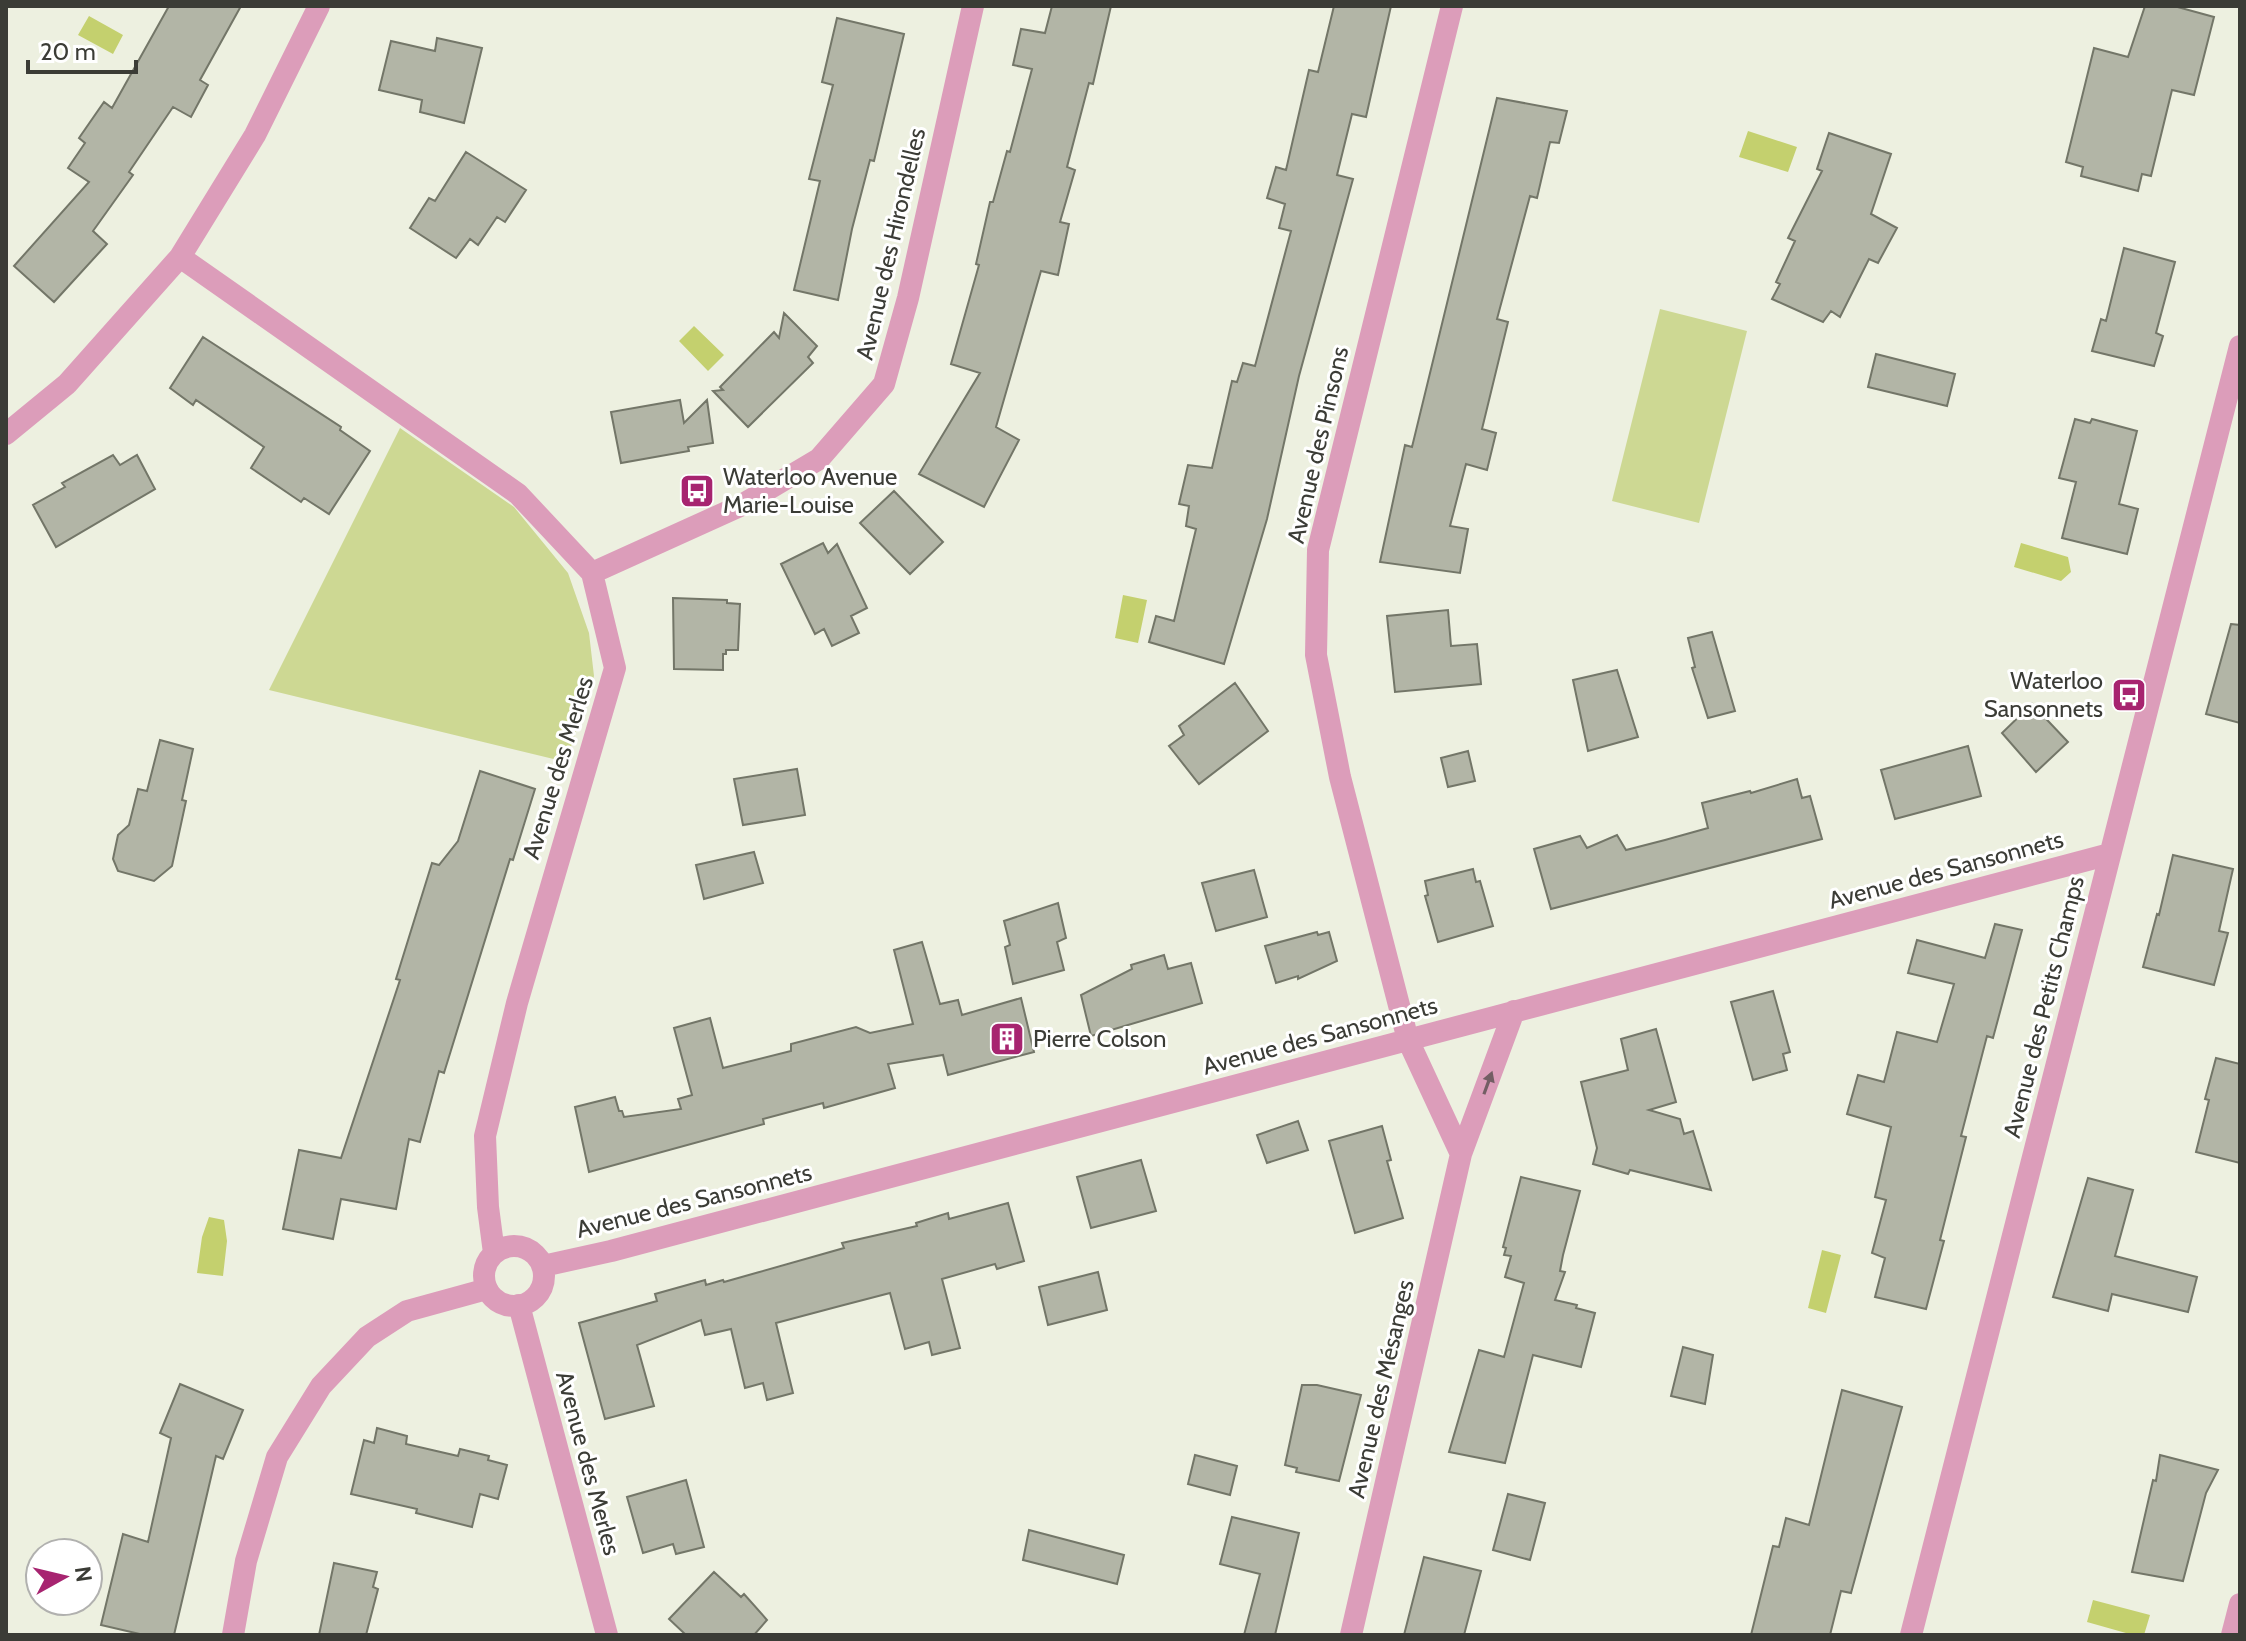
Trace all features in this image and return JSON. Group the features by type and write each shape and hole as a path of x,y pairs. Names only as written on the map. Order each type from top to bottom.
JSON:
{"street":[{"path":"6,434 67,384 180,257 255,135 319,6"},
{"name":"Avenue des Hirondelles","path":"592,573 740,506 819,459 884,384 908,298 973,6"},
{"name":"Avenue des Pinsons","path":"1408,1040 1340,777 1316,655 1318,550 1452,6"},
{"name":"Avenue des Merles","path":"180,257 518,494 592,573 615,668 517,1003 485,1136 488,1207 494,1253"},
{"name":"Avenue des Petits Champs","path":"1911,1635 2110,854 2233,402 2240,346"},
{"name":"Avenue des Sansonnets","path":"543,1266 611,1251 2110,854"},
{"name":"Avenue des Mésanges","path":"1351,1635 1461,1154 1514,1011"},
{"path":"1408,1040 1461,1154"},
{"path":"512,1246 522,1247 531,1251 543,1266 544,1276 537,1296 519,1305 501,1302 487,1289 485,1270 494,1253 512,1246"},
{"path":"233,1635 246,1561 277,1457 321,1386 367,1337 407,1311 487,1289"},
{"name":"Avenue des Merles","path":"519,1305 607,1635"},
{"path":"2232,1635 2240,1604"}],"shaded area":[{"path":"89,16 123,35 113,54 78,35"},
{"path":"1748,131 1797,147 1788,172 1739,157"},
{"path":"1660,309 1747,331 1699,523 1612,501"},
{"path":"694,326 724,355 708,371 679,341"},
{"path":"400,428 514,507 568,573 589,633 594,676 566,762 269,690"},
{"path":"2021,543 2068,557 2071,572 2061,581 2014,567"},
{"path":"1123,595 1147,600 1138,643 1115,638"},
{"path":"209,1217 224,1220 227,1241 223,1276 197,1273 202,1237"},
{"path":"1822,1250 1841,1255 1826,1313 1808,1308"},
{"path":"2093,1600 2150,1615 2144,1635 2133,1635 2087,1622"}],"building":[{"path":"169,6 241,6 200,80 208,85 191,117 173,107 129,172 133,175 93,231 107,244 54,302 14,266 89,182 68,168 85,143 79,138 104,102 112,108"},
{"path":"1052,6 1111,6 1093,84 1089,83 1067,167 1075,170 1060,222 1069,224 1058,275 1041,271 996,427 1019,440 984,507 919,474 980,373 951,364 979,265 976,264 990,202 993,202 1007,151 1010,152 1032,69 1013,65 1021,29 1045,33"},
{"path":"1334,6 1391,6 1366,117 1352,114 1337,175 1353,179 1299,376 1267,519 1224,664 1149,642 1156,616 1174,621 1196,529 1186,526 1189,506 1179,504 1188,465 1212,468 1232,381 1237,382 1243,363 1255,366 1291,231 1279,228 1285,204 1267,198 1276,167 1286,170 1309,70 1318,72"},
{"path":"2145,6 2174,6 2214,17 2194,95 2172,90 2151,176 2142,174 2138,191 2081,176 2083,167 2066,162 2094,48 2128,57"},
{"path":"837,18 904,34 874,161 870,160 852,229 838,300 794,290 820,181 809,179 833,85 822,82"},
{"path":"437,38 482,48 464,123 420,112 422,100 379,90 391,41 435,51"},
{"path":"1497,98 1567,111 1559,143 1550,142 1537,198 1530,196 1497,319 1508,322 1482,429 1496,433 1487,470 1466,464 1450,526 1468,529 1460,573 1380,562 1405,445 1412,447"},
{"path":"1829,133 1891,154 1871,214 1897,228 1878,263 1869,259 1840,317 1831,311 1823,322 1772,299 1780,284 1776,282 1795,241 1788,238 1822,171 1817,169"},
{"path":"466,152 526,190 505,222 497,217 478,245 470,239 456,258 410,228 429,198 435,201"},
{"path":"2124,248 2175,262 2156,333 2163,336 2154,366 2092,351 2101,319 2106,321"},
{"path":"784,313 817,346 808,357 813,363 748,427 713,391 723,390 720,387 774,332 779,338"},
{"path":"203,337 341,427 340,430 370,451 329,514 304,498 301,502 251,468 264,447 196,400 193,405 170,388"},
{"path":"1876,354 1955,374 1947,406 1868,387"},
{"path":"680,400 684,423 707,400 713,443 688,447 689,451 621,463 611,412"},
{"path":"2075,419 2090,423 2092,419 2137,431 2119,504 2138,509 2127,554 2062,538 2076,482 2059,478"},
{"path":"113,455 120,465 137,455 155,489 56,547 33,505 65,487 62,483"},
{"path":"894,491 943,542 910,574 860,523"},
{"path":"823,543 828,553 837,544 867,608 851,616 859,633 832,646 824,629 815,634 781,564"},
{"path":"673,598 727,600 727,603 740,604 738,650 726,650 723,654 723,670 674,669"},
{"path":"1448,610 1451,646 1477,644 1481,684 1395,692 1387,616"},
{"path":"2231,624 2240,625 2240,723 2206,714"},
{"path":"1712,632 1735,711 1708,718 1692,668 1695,667 1688,638"},
{"path":"1617,670 1638,737 1588,751 1573,680"},
{"path":"1235,683 1268,731 1199,784 1169,746 1184,735 1179,726"},
{"path":"2032,704 2068,742 2036,772 2002,733"},
{"path":"160,740 193,749 172,866 154,881 118,871 113,859 118,835 129,825 138,789 147,791"},
{"path":"1968,746 1981,796 1895,819 1881,770"},
{"path":"1468,751 1475,781 1448,787 1441,758"},
{"path":"797,769 805,815 743,825 734,779"},
{"path":"480,771 535,789 513,860 510,859 444,1073 439,1071 420,1142 409,1139 396,1209 341,1199 333,1239 283,1229 299,1150 341,1158 400,980 396,979 432,863 439,865 458,841"},
{"path":"1797,779 1802,798 1810,796 1822,839 1551,909 1534,849 1580,836 1587,848 1617,835 1626,850 1665,840 1708,828 1702,803"},
{"path":"754,852 763,883 704,899 696,865"},
{"path":"2173,855 2233,869 2219,931 2228,933 2214,985 2143,967"},
{"path":"1473,869 1476,882 1480,881 1493,926 1438,942 1425,896 1428,895 1425,881"},
{"path":"1254,870 1267,917 1216,931 1202,883"},
{"path":"1058,903 1066,938 1057,942 1064,970 1013,984 1005,947 1010,945 1004,921"},
{"path":"1995,924 2022,930 1993,1038 1987,1036 1961,1136 1966,1137 1926,1309 1875,1297 1885,1258 1872,1253 1886,1200 1875,1197 1891,1127 1847,1114 1858,1075 1884,1082 1897,1032 1937,1042 1954,984 1908,973 1917,940 1985,958"},
{"path":"1317,932 1318,935 1329,932 1337,961 1298,979 1298,976 1276,983 1265,946"},
{"path":"922,942 940,1004 958,1000 962,1015 1021,998 1034,1052 948,1075 943,1055 888,1064 895,1088 824,1108 823,1103 763,1119 764,1124 589,1172 575,1107 615,1097 624,1117 681,1109 678,1099 692,1095 674,1028 710,1018 723,1068 791,1051 791,1044 856,1027 870,1033 913,1024 894,950"},
{"path":"1164,955 1168,969 1191,963 1202,1003 1091,1036 1081,995 1132,969 1131,965"},
{"path":"1773,991 1790,1052 1783,1054 1787,1070 1753,1080 1731,1002"},
{"path":"1656,1029 1676,1102 1649,1110 1680,1119 1684,1134 1693,1131 1711,1190 1593,1164 1597,1148 1581,1082 1628,1070 1621,1039"},
{"path":"2216,1058 2240,1064 2240,1163 2196,1152"},
{"path":"1298,1121 1308,1150 1267,1163 1257,1135"},
{"path":"1382,1126 1391,1160 1387,1161 1403,1218 1355,1233 1329,1141"},
{"path":"1141,1160 1156,1211 1091,1228 1077,1177"},
{"path":"1521,1177 1580,1191 1560,1271 1565,1272 1555,1300 1595,1313 1581,1367 1533,1355 1505,1463 1449,1452 1479,1350 1504,1357 1524,1283 1505,1277 1511,1256 1504,1255 1506,1248 1503,1247"},
{"path":"2088,1178 2133,1190 2115,1256 2197,1277 2188,1312 2112,1294 2108,1311 2053,1297"},
{"path":"1008,1203 1024,1261 997,1269 995,1264 942,1279 960,1348 932,1355 929,1342 905,1349 890,1293 776,1323 793,1393 767,1400 763,1383 745,1388 731,1329 705,1335 701,1320 637,1345 654,1406 605,1419 579,1323 657,1301 655,1294 705,1280 706,1285 724,1282 844,1248 842,1243 917,1226 916,1223 948,1213 949,1219"},
{"path":"1098,1272 1107,1310 1048,1325 1039,1287"},
{"path":"1683,1347 1713,1355 1705,1404 1671,1396"},
{"path":"180,1384 243,1410 223,1459 216,1456 174,1635 144,1635 101,1625 123,1534 148,1542 171,1438 160,1433"},
{"path":"1302,1385 1317,1385 1361,1395 1339,1481 1296,1472 1297,1468 1285,1465"},
{"path":"1842,1390 1902,1407 1851,1593 1841,1591 1830,1635 1751,1635 1773,1546 1779,1547 1786,1518 1809,1525"},
{"path":"377,1428 407,1436 406,1444 458,1456 460,1449 489,1456 488,1460 507,1465 498,1499 480,1494 472,1527 416,1513 417,1509 351,1494 364,1440 374,1443"},
{"path":"1195,1455 1237,1466 1230,1495 1188,1484"},
{"path":"2160,1455 2218,1470 2206,1493 2183,1581 2132,1572"},
{"path":"686,1480 704,1547 676,1554 673,1544 643,1553 627,1497"},
{"path":"1508,1494 1545,1503 1530,1560 1493,1550"},
{"path":"1232,1517 1299,1533 1275,1635 1244,1635 1260,1574 1220,1564"},
{"path":"1029,1530 1124,1555 1117,1584 1023,1560"},
{"path":"1424,1557 1481,1571 1464,1635 1404,1635"},
{"path":"334,1563 377,1572 373,1587 378,1589 366,1635 319,1635"},
{"path":"714,1572 741,1597 744,1594 767,1620 754,1635 686,1635 669,1619"}],"place":[{"name":"Waterloo Avenue Marie-Louise","path":"697,491"},
{"name":"Waterloo Sansonnets","path":"2129,695"},
{"name":"Pierre Colson","path":"1007,1039"}]}
